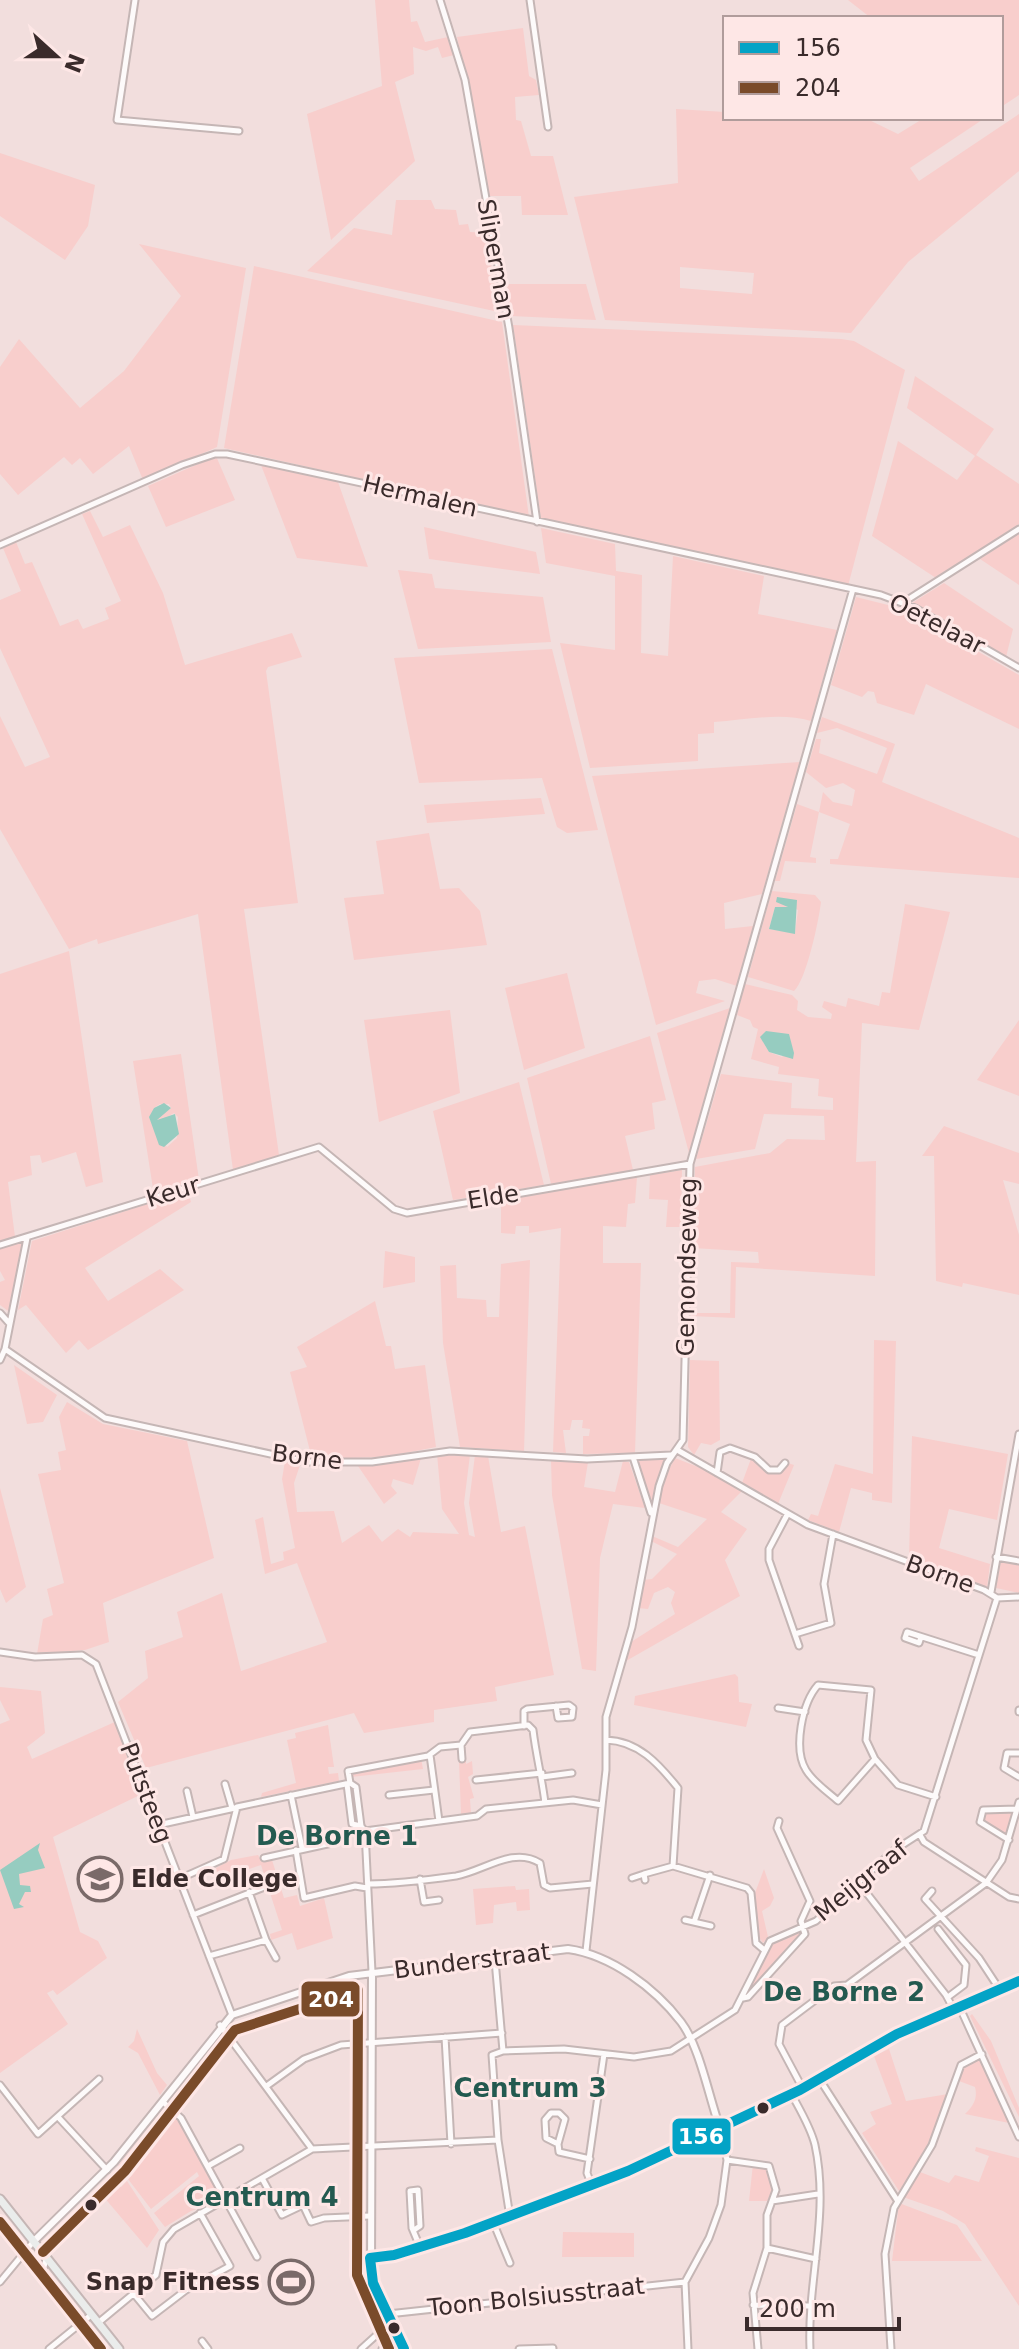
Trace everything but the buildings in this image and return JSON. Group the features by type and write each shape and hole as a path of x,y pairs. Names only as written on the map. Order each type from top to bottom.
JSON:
{"main road":[{"path":"0,2199 119,2349"}],"street":[{"path":"135,0 117,120 239,131"},
{"name":"Sliperman","path":"440,0 456,44 467,94 509,328 537,522"},
{"path":"530,0 548,127"},
{"name":"Hermalen","path":"0,545 215,454 853,589"},
{"path":"903,602 1019,529"},
{"name":"Oetelaar","path":"853,589 903,602 1019,668"},
{"name":"Gemondseweg","path":"679,1451 684,1436 690,1164 853,589"},
{"name":"Elde","path":"319,1147 394,1209 407,1213 690,1164"},
{"name":"Keur","path":"0,1245 319,1147"},
{"path":"0,1360 5,1349 27,1238"},
{"path":"0,1313 9,1323"},
{"name":"Borne","path":"5,1349 105,1418 307,1462 372,1462 450,1451 587,1459 672,1455"},
{"path":"1019,1434 991,1592 997,1598 1019,1597"},
{"path":"717,1473 720,1452 730,1448 755,1457 769,1470 779,1470 785,1463"},
{"path":"586,1951 602,1805 606,1717 632,1627 651,1514 672,1455 679,1451"},
{"name":"Borne","path":"679,1451 787,1515 991,1592"},
{"path":"633,1457 651,1514"},
{"path":"787,1515 769,1549 769,1560 799,1646"},
{"path":"795,1634 831,1623 824,1584 833,1534"},
{"path":"996,1557 1019,1561"},
{"path":"997,1598 927,1826 920,1835 986,1883 1019,1899"},
{"path":"921,1637 979,1655"},
{"name":"Putsteeg","path":"0,1652 35,1657 82,1655 92,1659 232,2015"},
{"path":"875,1759 838,1801 806,1770 800,1750 805,1712 818,1685 871,1690 866,1740 875,1759 898,1785 936,1797"},
{"path":"524,1726 524,1711 556,1706"},
{"path":"778,1708 805,1712"},
{"path":"462,1759 461,1745 470,1732 524,1726 533,1730 545,1803"},
{"path":"606,1740 624,1741 647,1754 678,1788 673,1866"},
{"path":"461,1745 440,1747 430,1754 348,1771 352,1824 361,1828 439,1821 477,1816 486,1809 582,1800 602,1805"},
{"path":"1019,1753 1007,1753 1004,1768 1019,1777"},
{"path":"430,1754 439,1821"},
{"path":"476,1780 572,1773"},
{"path":"158,1825 348,1783"},
{"path":"179,1879 224,1859 235,1808 225,1784"},
{"path":"389,1795 434,1790"},
{"path":"187,1791 193,1817"},
{"path":"291,1795 304,1898 355,1886 456,1876 500,1860 520,1857 540,1863 544,1885 550,1888 594,1884"},
{"path":"803,2089 779,2044 782,2025 834,1986 847,1985 986,1883 1002,1860 1009,1840 1018,1811 983,1810 980,1822 1009,1840"},
{"path":"779,1821 777,1828 810,1901 802,1927"},
{"path":"361,1828 365,1843 372,1972 370,2258 372,2279 403,2345 382,2349"},
{"name":"Meijgraaf","path":"503,2051 564,2049 652,2057 690,2042 728,2018 743,1998 763,1949 774,1938 823,1916 893,1851 920,1835"},
{"path":"264,1858 332,1843"},
{"path":"632,1878 645,1877 673,1866 710,1875 750,1890 756,1940 763,1949"},
{"path":"694,1922 710,1875"},
{"path":"420,1879 424,1902 439,1900"},
{"path":"858,1882 957,2009 982,2054 1019,2137"},
{"path":"193,1915 262,1888"},
{"path":"932,1891 925,1899 979,1958 1000,1990"},
{"path":"249,1892 266,1940 276,1958"},
{"path":"685,1920 711,1926"},
{"name":"Meijgraaf","path":"743,1998 748,1997 803,1937 802,1927"},
{"path":"938,1929 966,1965 964,1985 948,1997"},
{"path":"209,1956 266,1940"},
{"name":"Bunderstraat","path":"33,2242 107,2170 220,2025 232,2015 349,1976 372,1972 495,1960 568,1949 586,1951 629,1973 681,2023 720,2128"},
{"path":"495,1960 503,2051 492,2055 498,2140 510,2217"},
{"path":"370,2258 420,2247 592,2186 792,2095 897,2034 1019,1981"},
{"path":"220,2025 268,2085 312,2149"},
{"path":"268,2085 316,2052 341,2045 502,2033"},
{"path":"445,2037 451,2144"},
{"path":"592,2186 587,2173 604,2054"},
{"path":"891,2349 885,2254 897,2200 932,2145 961,2065 982,2054"},
{"path":"0,2085 38,2134 99,2079"},
{"path":"820,2080 897,2200"},
{"path":"792,2095 815,2144 820,2242 808,2306 810,2349"},
{"path":"163,2102 177,2111 257,2257"},
{"path":"558,2144 546,2138 545,2120 551,2113 559,2113 565,2119 558,2144 559,2152 565,2156 590,2159"},
{"path":"58,2117 107,2170"},
{"path":"688,2349 685,2282 718,2215 727,2160 720,2128"},
{"path":"98,2323 156,2275 157,2261 166,2238 200,2213 263,2180 312,2149 498,2140"},
{"path":"208,2166 240,2148"},
{"path":"727,2160 769,2166 776,2190 767,2215 767,2248 753,2293 758,2349"},
{"path":"263,2180 282,2215 303,2205 311,2222 324,2218 370,2216"},
{"path":"414,2230 420,2226 418,2190 410,2191 414,2230 420,2247"},
{"path":"772,2201 818,2194"},
{"path":"134,2294 152,2316 186,2290 230,2266 200,2213"},
{"path":"493,2222 510,2263"},
{"path":"0,2282 33,2242"},
{"path":"767,2248 816,2259"},
{"path":"46,2258 43,2271 103,2349"},
{"name":"Toon Bolsiusstraat","path":"390,2318 685,2282"},
{"path":"753,2305 808,2306"},
{"path":"49,2349 91,2315"},
{"path":"361,2349 390,2318"},
{"path":"202,2341 208,2349"},
{"path":"519,2349 553,2348"}],"shaded area":[{"path":"375,0 409,0 411,22 417,21 425,42 448,37 454,55 442,58 438,47 426,51 413,47 414,74 395,82 415,161 331,240 307,114 382,86"},
{"path":"848,0 1019,0 1019,95 1003,106 1003,16 868,16"},
{"path":"523,28 529,76 536,80 539,95 515,97 516,120 521,121 531,156 553,156 568,215 522,215 521,196 489,196 457,37"},
{"path":"676,109 723,112 723,120 869,120 898,134 921,120 982,120 910,168 919,181 1019,114 1019,171 908,262 851,333 605,320 574,197 678,183","holes":["680,267 754,273 752,294 680,288"]},
{"path":"0,153 95,185 88,226 65,260 0,216"},
{"path":"396,200 431,200 435,209 456,210 459,225 468,224 470,232 486,233 499,312 307,271 354,228 392,235"},
{"path":"139,244 246,268 217,447 143,480 129,446 93,474 80,458 72,465 64,457 18,495 0,474 0,367 19,339 80,408 124,371 181,296"},
{"path":"254,266 502,322 529,517 224,448"},
{"path":"505,284 586,284 596,320 511,316"},
{"path":"513,325 841,339 854,341 905,370 848,586 541,519"},
{"path":"915,376 994,429 976,455 1019,484 1019,524 936,578 872,536 898,441 957,480 975,456 907,408"},
{"path":"216,456 235,500 166,527 148,486"},
{"path":"261,465 338,482 368,567 297,558"},
{"path":"90,511 103,537 130,525 163,593 185,665 292,633 302,657 268,667 266,671 298,903 244,909 279,1155 233,1170 198,914 98,944 97,939 69,949 0,829 0,716 25,767 50,757 0,648 0,600 21,591 3,548 16,542 25,564 32,562 60,626 78,619 83,629 109,619 105,608 121,601 82,514"},
{"path":"424,527 536,552 540,574 429,559"},
{"path":"541,528 615,544 616,571 642,575 641,653 668,656 673,556 764,576 758,614 837,630 811,721 776,717 714,722 714,733 698,734 698,761 590,768 560,643 615,650 615,576 546,563"},
{"path":"1019,533 1019,585 980,559"},
{"path":"398,570 432,574 435,588 543,597 551,642 418,649"},
{"path":"944,583 1013,629 1006,657 912,603"},
{"path":"856,597 904,609 1019,675 1019,729 926,684 914,715 877,703 874,692 868,691 862,697 831,685"},
{"path":"552,649 598,830 567,833 557,827 542,778 419,783 394,658"},
{"path":"822,717 895,744 882,782 1019,838 1019,878 830,864 830,859 838,859 850,824 819,812 823,792 833,802 852,806 855,790 843,783 826,788 806,772 816,739 821,739 819,753 877,774 887,748 837,728 817,733"},
{"path":"800,762 762,894 724,903 725,929 753,926 737,986 715,979 699,981 696,993 725,1001 656,1025 592,776"},
{"path":"541,798 545,814 427,823 424,805"},
{"path":"797,804 819,812 810,857 816,858 816,863 785,861 780,881 775,881"},
{"path":"429,833 440,889 459,888 480,911 487,945 354,960 344,898 384,894 376,841"},
{"path":"772,891 815,895 821,902 815,935 799,985 794,991 748,977","holes":["788,905 798,910 795,933 769,929 775,907 786,910"]},
{"path":"905,904 950,912 919,1030 862,1023 856,1162 876,1161 875,1276 736,1267 735,1318 691,1316 691,1313 730,1313 731,1262 759,1263 758,1252 693,1248 695,1167 770,1153 787,1139 825,1140 824,1116 764,1114 755,1149 696,1159 721,1074 792,1083 791,1108 833,1110 833,1098 818,1096 819,1079 778,1074 779,1067 751,1059 758,1029 753,1027 750,1020 737,1015 745,984 792,995 798,1001 797,1010 808,1017 831,1019 832,1014 822,1007 824,1001 846,1007 848,998 879,1006 882,992 890,993","holes":["766,1031 790,1038 790,1046 782,1057 769,1052 761,1038"]},
{"path":"69,951 103,1182 86,1187 76,1152 42,1163 40,1155 30,1156 32,1175 8,1182 15,1237 0,1241 0,974"},
{"path":"567,973 585,1048 524,1070 505,988"},
{"path":"730,1008 689,1153 657,1033"},
{"path":"450,1010 460,1093 379,1122 364,1020"},
{"path":"1019,1020 1019,1096 977,1080"},
{"path":"650,1036 666,1100 652,1103 655,1129 625,1136 633,1170 551,1184 527,1078"},
{"path":"181,1054 199,1180 154,1195 133,1061","holes":["169,1104 171,1108 157,1118 159,1122 174,1113 178,1117 177,1138 167,1147 150,1120 154,1108"]},
{"path":"519,1082 544,1185 453,1200 433,1111"},
{"path":"944,1126 1019,1153 1019,1184 1003,1180 1019,1235 1019,1295 963,1283 962,1287 936,1281 934,1156 922,1156"},
{"path":"682,1170 681,1227 666,1227 668,1200 649,1199 650,1175"},
{"path":"637,1177 635,1203 628,1204 626,1227 603,1226 603,1263 641,1263 635,1453 583,1454 583,1436 589,1436 590,1429 582,1428 583,1420 572,1420 570,1430 563,1430 566,1453 553,1452 561,1228 529,1233 529,1226 516,1226 515,1234 501,1233 501,1200"},
{"path":"188,1191 191,1202 85,1268 108,1301 160,1269 184,1290 88,1350 79,1340 66,1353 26,1305 18,1310 32,1241"},
{"path":"25,1242 11,1313 0,1305 0,1282 5,1280 0,1271 0,1247"},
{"path":"385,1251 415,1257 415,1282 383,1288"},
{"path":"530,1260 524,1451 460,1447 443,1343 440,1266 456,1265 457,1298 486,1300 487,1317 499,1317 501,1264"},
{"path":"375,1301 386,1346 391,1346 395,1369 425,1365 436,1447 385,1457 312,1459 290,1372 307,1367 297,1347"},
{"path":"874,1340 896,1341 892,1503 872,1500 872,1493 851,1488 839,1532 808,1520 811,1514 818,1516 835,1464 873,1474"},
{"path":"690,1360 719,1361 720,1440 711,1445 701,1443 694,1455 688,1447"},
{"path":"14,1365 57,1395 43,1422 27,1424"},
{"path":"67,1402 103,1424 187,1441 214,1558 103,1603 109,1642 85,1650 37,1654 43,1619 53,1615 47,1589 64,1583 38,1474 61,1470 58,1452 66,1450 59,1417"},
{"path":"912,1436 1008,1454 997,1520 949,1509 939,1548 990,1564 987,1588 909,1559"},
{"path":"437,1454 470,1455 464,1503 469,1535 475,1537 469,1503 475,1455 488,1456 501,1532 525,1526 554,1675 495,1687 497,1701 434,1710 434,1722 364,1733 354,1713 146,1768 118,1702 148,1678 145,1651 183,1637 177,1612 222,1593 241,1671 327,1642 297,1563 265,1574 255,1520 263,1517 271,1564 284,1560 283,1552 295,1548 282,1479 285,1461 300,1465 294,1483 297,1512 334,1511 342,1543 369,1525 382,1542 398,1529 410,1537 413,1532 459,1534 442,1509"},
{"path":"752,1456 769,1472 782,1471 788,1463 794,1465 778,1504 742,1483"},
{"path":"665,1457 652,1502 637,1461"},
{"path":"421,1458 413,1485 393,1479 391,1486 397,1493 384,1504 358,1466"},
{"path":"675,1458 706,1470 742,1491 721,1512 747,1529 725,1560 740,1596 626,1661 631,1642 675,1614 671,1603 675,1592 668,1587 654,1593 648,1609 638,1608 643,1580 652,1579 677,1554 651,1541 652,1536 678,1547 707,1519 659,1503 665,1477"},
{"path":"551,1460 588,1462 584,1487 615,1492 623,1461 629,1462 645,1508 613,1504 600,1558 596,1671 582,1669 552,1495"},
{"path":"0,1488 26,1587 6,1603 0,1589"},
{"path":"1001,1560 1019,1563 1019,1593 996,1588"},
{"path":"735,1674 738,1677 739,1702 752,1704 746,1727 634,1705 635,1696"},
{"path":"0,1687 41,1691 45,1733 27,1747 32,1759 117,1721 144,1793 53,1837 80,1932 98,1941 107,1958 57,1995 53,1990 47,1993 68,2024 0,2073 0,1724 10,1720 0,1700"},
{"path":"328,1725 334,1767 328,1767 329,1774 338,1773 339,1781 261,1797 262,1793 296,1783 287,1740 296,1738 295,1733"},
{"path":"421,1758 423,1769 351,1777 351,1773"},
{"path":"466,1760 466,1764 472,1761 473,1774 468,1777 474,1798 470,1799 471,1813 461,1814 459,1761"},
{"path":"1014,1811 1007,1836 982,1821 985,1813"},
{"path":"258,1855 262,1862 272,1860 284,1898 297,1895 300,1906 324,1898 333,1938 297,1950 292,1933 271,1940 270,1934 282,1930 261,1865 215,1880 210,1871 231,1860"},
{"path":"764,1869 774,1898 770,1906 762,1911 768,1937 763,1943 759,1937 755,1893"},
{"path":"515,1886 516,1890 529,1889 530,1910 517,1911 516,1902 494,1905 493,1923 476,1925 473,1889"},
{"path":"802,1932 750,1993 748,1993 771,1944"},
{"path":"972,2014 991,2041 1019,2108 1019,2117 970,2016"},
{"path":"137,2029 157,2073 167,2085 160,2095 138,2053 128,2047 134,2041"},
{"path":"889,2049 906,2101 948,2094 923,2156 899,2191 862,2133 876,2124 870,2112 892,2104 874,2056"},
{"path":"981,2059 1009,2123 965,2114 974,2102 975,2087 959,2081 965,2065"},
{"path":"165,2108 175,2115 222,2200 191,2211 165,2227 154,2213 199,2176 197,2172 151,2209 118,2166"},
{"path":"976,2147 1019,2158 1019,2306 965,2224 943,2211 903,2197 920,2172 949,2183 955,2175 979,2182 989,2156 975,2151"},
{"path":"753,2164 767,2168 773,2189 767,2201 749,2201"},
{"path":"127,2181 159,2230 147,2248 103,2196 116,2183 121,2187"},
{"path":"899,2203 957,2225 982,2261 892,2261"},
{"path":"563,2232 634,2233 634,2257 562,2257"}],"water":[{"path":"777,897 797,900 795,934 769,929 775,907 788,907 776,902"},
{"path":"766,1031 789,1034 793,1059 769,1052 760,1037"},
{"path":"164,1103 171,1108 157,1120 175,1114 179,1134 164,1147 159,1145 149,1117 154,1108"},
{"path":"40,1843 38,1850 45,1868 19,1874 20,1885 30,1886 31,1892 25,1892 19,1904 24,1907 14,1909 0,1870"}],"transit line":[{"name":"156","path":"370,2258 394,2255 465,2233 628,2171 800,2090 897,2034 1019,1981"},
{"name":"204","path":"43,2252 125,2171 235,2030 358,1990 357,2275 389,2349"},
{"name":"204","path":"0,2222 101,2349"},
{"name":"156","path":"370,2258 373,2283 404,2349"}],"place":[{"name":"Elde College","path":"100,1879"},
{"name":"Snap Fitness","path":"291,2282"}],"district":[{"name":"De Borne 1","path":"337,1836"},
{"name":"De Borne 2","path":"844,1992"},
{"name":"Centrum 3","path":"530,2088"},
{"name":"Centrum 4","path":"262,2197"}]}
